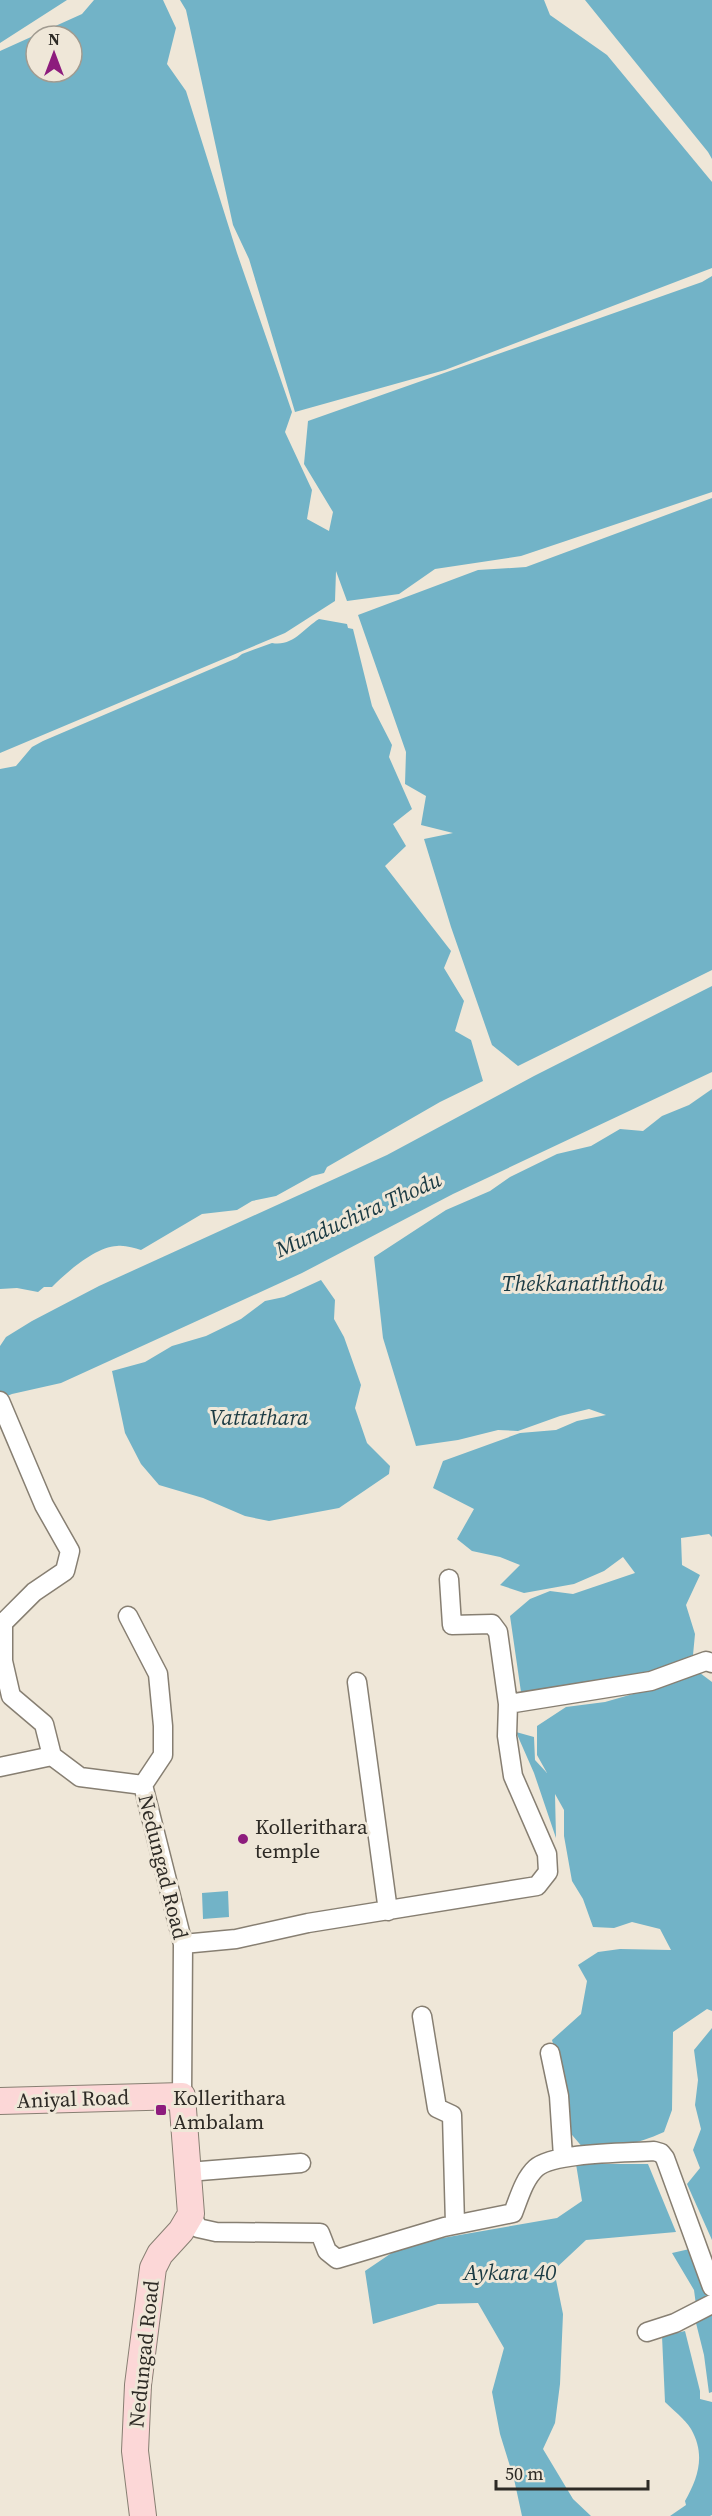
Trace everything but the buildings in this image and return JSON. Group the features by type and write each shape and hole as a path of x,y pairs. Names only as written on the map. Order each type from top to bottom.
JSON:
{"main road":[{"name":"Aniyal Road","path":"0,2101 182,2096"},
{"name":"Nedungad Road","path":"144,2516 135,2451 138,2385 153,2268 159,2254 181,2231 191,2214 182,2096"}],"street":[{"path":"0,1767 52,1756 44,1724 11,1696 3,1661 3,1623 34,1592 65,1571 70,1551 44,1505 1,1404"},
{"path":"183,1944 236,1939 308,1923 537,1886 548,1872 547,1854 513,1776 507,1736 507,1704 498,1632 492,1624 452,1625 449,1579"},
{"path":"128,1616 158,1674 162,1716 162,1755 143,1785"},
{"path":"507,1704 639,1684 706,1661 712,1663"},
{"path":"357,1682 388,1911"},
{"name":"Nedungad Road","path":"52,1756 80,1778 143,1785 183,1944 182,2096"},
{"path":"422,2016 437,2108 452,2115 455,2224"},
{"path":"550,2053 559,2096 563,2157"},
{"path":"191,2214 198,2228 216,2232 320,2233 327,2250 337,2259 455,2224 513,2213 526,2181 538,2167 563,2157 661,2152 712,2287"},
{"path":"188,2172 301,2163"},
{"path":"647,2332 675,2323 709,2305"}],"water":[{"path":"0,0 67,0 30,24 24,24 24,28 0,43"},
{"path":"94,0 163,0 176,28 167,64 186,91 237,253 292,412 285,432 312,490 307,519 329,531 333,512 304,464 308,421 702,282 712,276 712,492 521,556 435,569 399,594 347,601 336,571 335,601 285,633 0,753 0,51 24,40 24,84 84,84 84,24 60,24 82,14"},
{"path":"180,0 544,0 550,15 607,55 712,182 712,268 445,370 295,412 249,259 233,225 186,10"},
{"path":"585,0 712,0 712,159 708,152"},
{"path":"712,498 712,970 518,1066 492,1045 451,927 424,839 453,833 421,825 426,796 405,784 406,752 358,615 478,570 526,567"},
{"path":"319,619 347,624 348,628 353,629 372,706 392,745 389,757 412,809 393,824 406,846 385,866 451,951 444,968 464,1001 455,1031 471,1040 483,1081 440,1102 327,1167 324,1173 312,1176 276,1196 252,1201 237,1210 202,1214 141,1250 120,1246 109,1247 91,1255 52,1287 44,1287 38,1292 17,1288 0,1289 0,769 16,766 32,747 43,741 242,654 272,643 292,640"},
{"name":"Munduchira Thodu","path":"712,986 712,1072 453,1194 302,1273 61,1383 0,1399 0,1346 6,1337 32,1321 99,1286 387,1155 534,1076"},
{"name":"Thekkanaththodu","path":"712,1089 712,1537 709,1534 681,1538 682,1565 700,1575 686,1605 695,1634 693,1655 653,1672 696,1670 712,1682 712,2011 707,2009 673,2032 672,2110 664,2132 625,2145 584,2149 567,2129 560,2069 552,2040 581,2014 587,1981 578,1965 598,1952 620,1949 671,1950 660,1929 632,1922 614,1928 593,1927 583,1899 572,1881 564,1836 564,1810 555,1794 556,1838 534,1773 516,1732 534,1737 535,1760 547,1773 537,1755 537,1726 566,1707 605,1702 640,1692 522,1699 510,1616 530,1599 550,1591 573,1594 635,1573 623,1557 604,1571 574,1584 524,1593 500,1585 520,1565 500,1557 472,1551 457,1539 474,1509 433,1488 443,1461 520,1433 556,1430 577,1421 606,1415 589,1409 560,1416 518,1431 498,1430 458,1440 416,1446 383,1338 374,1257 446,1210 490,1191 510,1177 557,1154 591,1146 620,1129 643,1131 662,1116 689,1105"},
{"name":"Vattathara","path":"321,1280 335,1300 334,1319 344,1337 361,1385 355,1408 367,1443 390,1466 389,1474 339,1508 269,1521 245,1516 203,1498 159,1485 141,1464 125,1433 112,1371 145,1362 172,1346 206,1336 241,1319 265,1301 284,1297"},
{"path":"228,1891 229,1917 203,1919 202,1893"},
{"path":"712,2028 712,2240 687,2184 700,2168 693,2150 701,2129 695,2105 698,2080 694,2050"},
{"name":"Aykara 40","path":"576,2164 648,2164 676,2232 586,2240 554,2270 563,2314 560,2384 555,2423 543,2449 573,2499 591,2516 522,2516 514,2479 500,2434 492,2392 504,2348 478,2303 438,2304 373,2324 365,2271 396,2250 431,2240 557,2218 582,2201"},
{"path":"694,2248 712,2305 712,2392 709,2393 704,2355 696,2323 710,2313 696,2305 694,2290 672,2253"},
{"path":"685,2331 700,2399 712,2402 712,2515 710,2516 670,2516 686,2505 685,2501 697,2475 699,2457 696,2439 691,2429 665,2402 662,2336"}],"place":[{"name":"Kollerithara temple","path":"243,1839"},
{"name":"Kollerithara Ambalam","path":"161,2110"}]}
